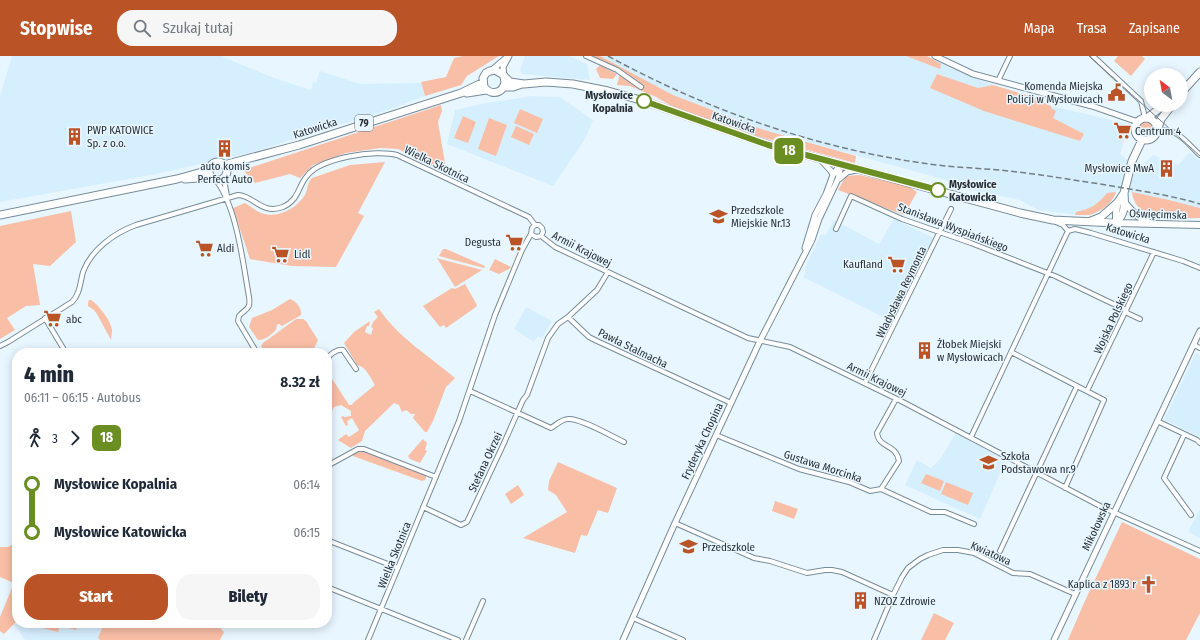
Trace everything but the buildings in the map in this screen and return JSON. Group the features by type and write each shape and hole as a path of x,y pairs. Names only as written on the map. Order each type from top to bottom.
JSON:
{"main road":[{"name":"79","path":"482,83 486,73 492,70 499,71 504,77"},
{"path":"1188,85 1200,72"},
{"path":"503,88 505,84 504,77"},
{"name":"Katowicka","path":"504,77 510,82 524,84"},
{"name":"Katowicka","path":"503,88 546,82 573,84 622,94 756,141 821,160 1020,213 1053,220 1116,223"},
{"path":"482,83 486,90"},
{"name":"Katowicka","path":"225,172 267,154 461,93 482,83"},
{"name":"79","path":"486,90 493,93 503,88"},
{"name":"Katowicka","path":"461,93 486,90"},
{"path":"1154,112 1138,122 1135,126 1135,132 1142,140 1152,139 1158,130 1161,120 1167,112"},
{"path":"1146,118 1155,122 1158,130"},
{"path":"1116,223 1121,218 1124,211 1122,203 1132,161 1142,140"},
{"name":"79","path":"0,215 177,179 195,179 212,175 220,180 225,172 220,163 215,163 212,165 212,175"},
{"path":"1089,222 1122,203"},
{"path":"1122,203 1139,218 1154,225"},
{"name":"Oświęcimska","path":"1116,223 1200,225"}],"street":[{"path":"492,70 509,56"},
{"path":"504,77 503,67 509,56"},
{"path":"586,56 617,70 641,87"},
{"path":"935,56 972,74 1092,106 1138,122"},
{"path":"998,81 1010,56"},
{"path":"1093,56 1141,101 1146,118"},
{"path":"1158,130 1175,132 1200,155"},
{"name":"Wielka Skotnica","path":"0,346 75,298 83,272 88,262 108,240 120,232 136,225 238,196 243,196 265,208 283,207 294,198 305,178 317,167 350,156 366,153 397,155 473,192 528,216 535,225"},
{"path":"821,160 831,171 832,175"},
{"name":"Fryderyka Chopina","path":"804,252 811,227 832,175 841,165"},
{"name":"Fryderyka Chopina","path":"623,640 675,523 760,341 804,252 812,240 819,219 838,179 841,165"},
{"path":"838,179 847,172 857,169"},
{"path":"225,172 224,182 227,190 227,198 240,244 250,303 249,308 239,316 238,321 254,348"},
{"path":"212,175 227,198"},
{"name":"Stanisława Wyspiańskiego","path":"836,229 851,196 902,219 1049,274 1126,310 1127,313 1140,319"},
{"name":"Fryderyka Chopina","path":"811,227 819,219 819,208"},
{"name":"Władysława Reymonta","path":"865,383 951,209"},
{"name":"Katowicka","path":"1053,220 1063,225 1068,231 1075,229 1183,261 1200,268"},
{"path":"535,225 542,228 543,232 541,236 536,238 532,234 532,228 535,225"},
{"path":"971,437 1068,231"},
{"name":"Wielka Skotnica","path":"368,640 459,421 496,314 522,250 532,234"},
{"name":"Armii Krajowej","path":"541,236 555,248 748,338 790,347 896,398 1114,513 1200,551"},
{"name":"Wojska Polskiego","path":"1087,391 1154,252"},
{"path":"518,414 523,400 527,395 548,338 558,324 568,317 597,290 608,272"},
{"name":"Pawła Stalmacha","path":"568,317 589,337 731,403"},
{"path":"45,318 63,348"},
{"name":"Mikołowska","path":"1054,640 1200,331"},
{"path":"1194,345 1200,348"},
{"path":"332,354 338,350 343,350 356,369"},
{"path":"1011,352 1104,400 1065,488"},
{"path":"1000,551 1077,386"},
{"path":"470,391 551,428 567,419 580,421 624,442"},
{"path":"881,489 899,461 898,454 880,442 878,438 878,433 896,398"},
{"name":"Stefana Okrzei","path":"423,507 461,525 467,522 518,414"},
{"path":"1157,421 1197,440 1200,443"},
{"name":"Gustawa Morcinka","path":"716,435 799,469 849,482 870,491 881,489 931,512 945,512 974,524"},
{"path":"1184,435 1164,478 1191,515"},
{"path":"332,463 358,449 364,448 436,477"},
{"path":"675,523 754,558 770,561 807,573 825,570 842,572 892,595"},
{"path":"332,542 398,568"},
{"name":"Kwiatowa","path":"874,640 892,595 902,576 913,564 928,555 951,549 974,553 1013,573 1030,574 1076,594"},
{"path":"332,589 458,640"},
{"path":"466,640 483,601"},
{"path":"633,618 683,640"}],"shaded area":[{"path":"12,56 222,56 277,79 311,90 313,82 316,83 320,71 360,84 421,83 425,96 388,110 246,154 151,175 0,202 0,96"},
{"path":"463,56 499,56 467,76 461,85 425,96 421,82 446,77 454,58"},
{"path":"525,56 569,56 587,64 590,80 522,74 520,70"},
{"path":"593,56 600,56 673,95 764,130 856,156 855,163 753,135 675,108 656,97 630,86 617,85 621,70"},
{"path":"600,56 927,56 948,67 993,85 1043,100 1042,102 1051,106 1129,124 1120,154 1127,160 1142,165 1153,155 1178,165 1190,152 1200,161 1200,208 1169,200 1117,190 1115,195 1092,212 1078,215 1038,210 1020,200 953,186 946,180 764,130 673,95"},
{"path":"906,56 927,56 941,64 940,69"},
{"path":"1118,56 1142,56 1145,59 1131,76 1114,61"},
{"path":"600,65 617,74 613,79 600,78 596,69"},
{"path":"937,74 978,88 993,85 1043,100 1042,102 1051,106 1051,108 1056,111 1053,118 1084,134 1080,141 984,111 930,88"},
{"path":"532,96 560,97 593,120 585,139 553,186 447,144 455,110 481,104"},
{"path":"441,105 442,111 438,122 445,163 440,170 398,149 380,148 346,153 313,165 300,178 290,174 255,183 243,170"},
{"path":"520,109 543,119 537,133 514,123"},
{"path":"463,116 476,122 468,143 454,138"},
{"path":"489,118 507,125 496,156 478,149"},
{"path":"1146,120 1152,123 1155,129 1152,135 1146,138 1140,135 1137,129 1140,123"},
{"path":"516,126 534,134 529,145 511,137"},
{"path":"385,162 358,213 364,216 336,267 292,266 250,259 233,208 245,203 255,210 267,215 280,214 297,205 305,195 309,182 312,178 350,165"},
{"path":"859,175 908,186 917,192 904,215 838,190 846,176"},
{"path":"1116,192 1109,204 1097,212 1089,215 1075,215 1076,212 1093,206 1107,193"},
{"path":"1132,192 1200,208 1200,218 1170,218 1149,214 1141,209 1135,202"},
{"path":"71,211 76,242 50,266 33,264 40,305 26,306 7,318 15,330 0,339 0,226"},
{"path":"894,219 934,238 895,319 889,320 803,277 806,272 804,270 821,234 826,235 834,220 879,244"},
{"path":"443,249 485,266 484,268 439,256"},
{"path":"437,258 440,259 482,270 455,287"},
{"path":"495,259 511,267 499,274 489,270"},
{"path":"465,284 477,305 476,307 446,328 444,325 440,327 423,306 452,288 455,289"},
{"path":"290,299 298,305 301,310 301,315 282,326 279,324 277,325 276,330 270,335 258,340 249,327 252,318 272,310"},
{"path":"89,300 97,305 109,322 112,330 111,340 97,314 88,306"},
{"path":"526,307 552,321 542,338 538,336 534,342 514,329"},
{"path":"379,309 387,320 405,338 455,378 446,387 433,421 427,432 425,432 413,418 415,414 411,414 406,410 402,412 399,405 394,403 365,431 362,441 351,448 338,440 346,434 349,437 359,430 352,418 347,421 348,425 346,426 341,417 351,416 351,411 341,405 334,407 332,410 332,379 349,405 352,405 375,385 366,370 357,365 344,343 354,332 370,321 365,332 371,335 373,328 371,327 373,322 378,317 374,312"},
{"path":"296,319 303,319 306,321 318,340 314,348 262,348 261,346"},
{"path":"1196,353 1200,355 1200,437 1164,420"},
{"path":"956,433 1006,460 980,519 905,485 917,460 931,468 941,458"},
{"path":"423,439 427,443 425,450 427,451 420,463 410,459 408,456"},
{"path":"363,451 423,474 426,478 422,481 353,456 354,453"},
{"path":"558,462 617,488 608,513 598,510 587,536 581,535 575,553 523,538 567,512 556,495 548,490 549,481"},
{"path":"926,474 944,481 940,491 921,483"},
{"path":"946,482 973,493 968,505 941,494"},
{"path":"518,485 524,495 511,504 505,494"},
{"path":"775,501 798,509 794,519 772,511"},
{"path":"1200,509 1200,538 1188,532"},
{"path":"1122,522 1200,559 1200,613 1186,640 1068,640"},
{"path":"12,545 12,582 0,577 0,547 8,547"},
{"path":"12,588 12,626 4,634 0,631 0,617"},
{"path":"934,613 954,623 945,640 921,640"},
{"path":"17,628 102,628 98,638 100,640 25,640"},
{"path":"42,628 59,628 58,632"},
{"path":"102,628 220,628 224,632 220,640 100,640 98,638"}],"tram line":[{"path":"1089,56 1200,156"}],"railway":[{"path":"608,56 683,93 721,109 800,136 840,147 922,163 1027,173 1100,184 1163,195 1200,204"}],"bus line":[{"name":"18","path":"644,101 682,116 768,145 938,190"}],"place":[{"name":"Komenda Miejska Policji w Mysłowicach","path":"1116,92"},
{"name":"Mysłowice Kopalnia","path":"644,101"},
{"name":"Centrum 4","path":"1122,131"},
{"name":"PWP KATOWICE Sp. z o.o.","path":"74,136"},
{"name":"auto komis Perfect Auto","path":"225,148"},
{"name":"Mysłowice MwA","path":"1167,168"},
{"name":"Mysłowice Katowicka","path":"938,190"},
{"name":"Przedszkole Miejskie Nr.13","path":"718,216"},
{"name":"Degusta","path":"514,242"},
{"name":"Aldi","path":"204,248"},
{"name":"Lidl","path":"281,254"},
{"name":"Kaufland","path":"896,264"},
{"name":"abc","path":"53,319"},
{"name":"Żłobek Miejski w Mysłowicach","path":"924,350"},
{"name":"Szkoła Podstawowa nr.9","path":"988,462"},
{"name":"Przedszkole","path":"689,547"},
{"name":"Kaplica z 1893 r","path":"1149,584"},
{"name":"NZOZ Zdrowie","path":"861,601"}]}
